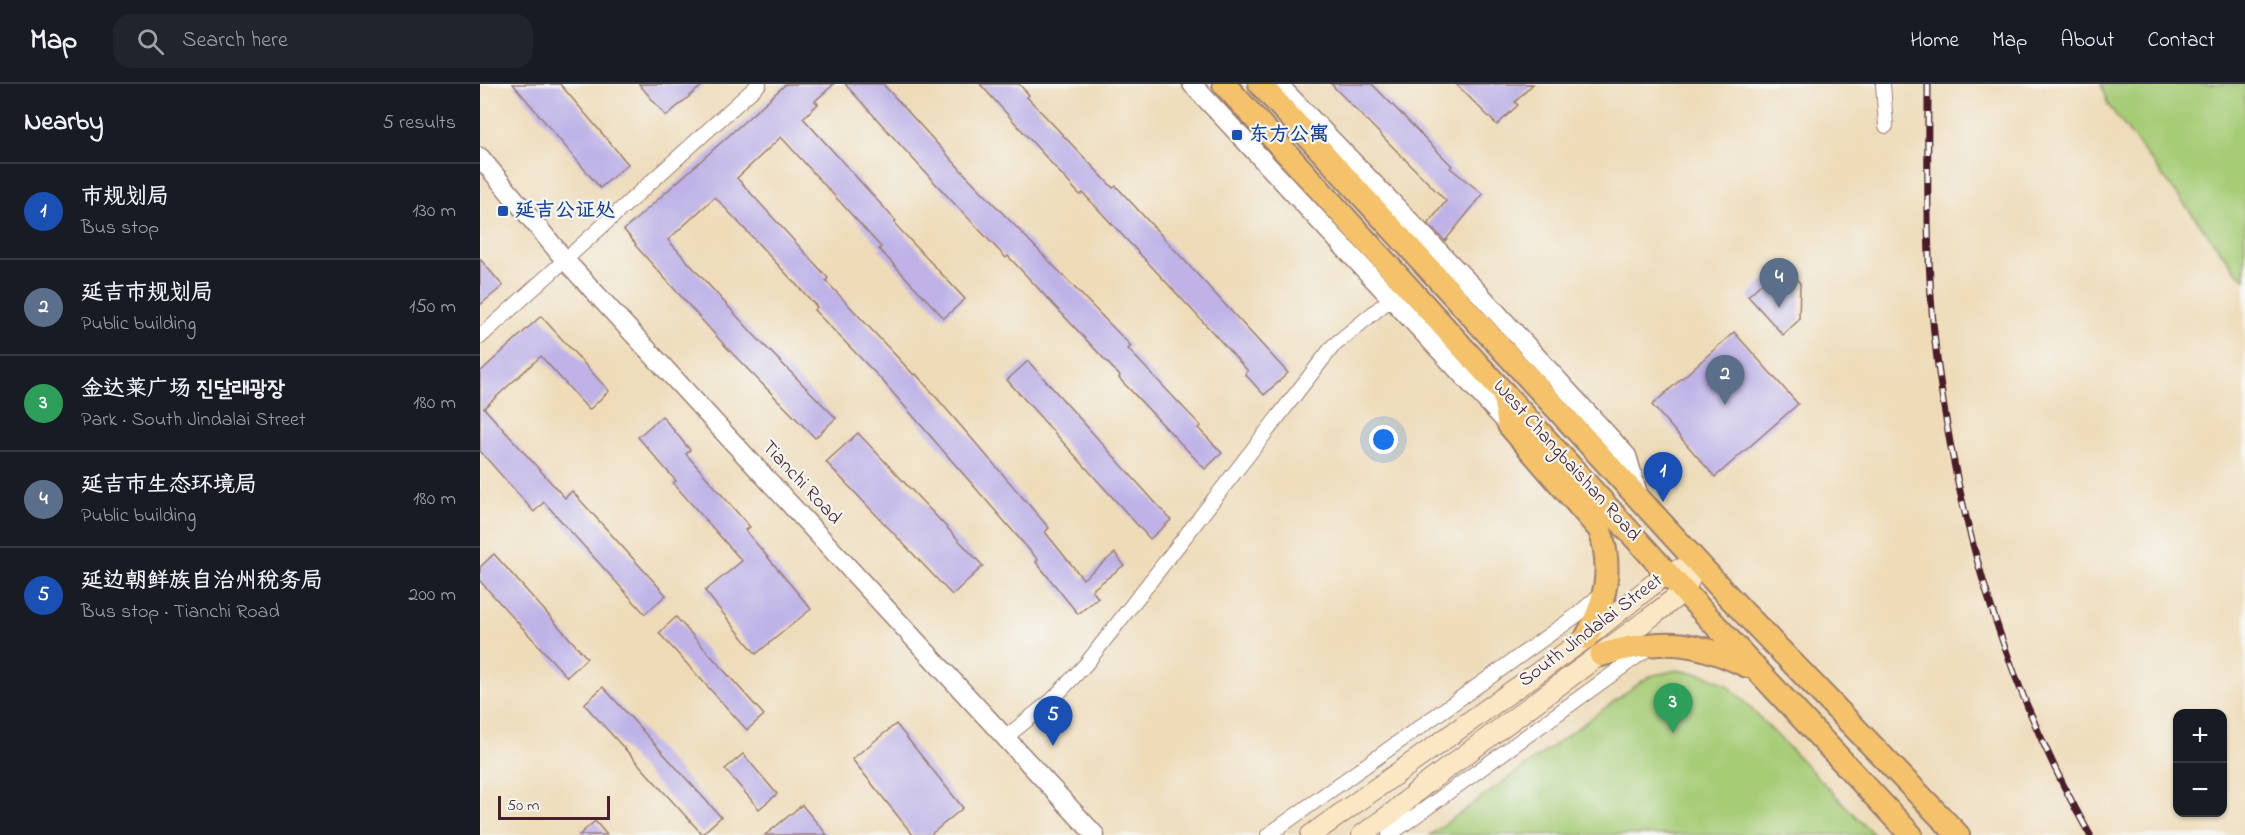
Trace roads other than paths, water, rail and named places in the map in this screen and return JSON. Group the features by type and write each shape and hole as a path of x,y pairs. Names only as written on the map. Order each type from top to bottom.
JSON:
{"main road":[{"name":"West Changbaishan Road","path":"1224,84 1399,292 1502,391 1758,672 1911,835"},
{"name":"West Changbaishan Road","path":"1268,85 1699,564 1958,835"},
{"path":"1502,391 1509,424 1600,530 1606,549 1608,569 1605,590 1594,624 1586,638"},
{"name":"South Jindalai Street","path":"1311,835 1586,638 1667,573 1699,564"},
{"name":"South Jindalai Street","path":"1362,835 1396,810 1423,786 1684,591 1699,564"},
{"path":"1601,655 1630,646 1678,644 1702,648 1723,655 1758,672 1781,651"}],"street":[{"path":"480,337 759,84"},
{"name":"West Changbaishan Road","path":"1192,84 1399,292 1509,424"},
{"path":"1883,84 1887,126"},
{"name":"Tianchi Road","path":"480,157 565,260 1095,835"},
{"path":"1006,737 1052,700 1086,664 1333,346 1399,292"},
{"name":"South Jindalai Street","path":"1269,835 1577,615 1605,590"},
{"path":"1389,835 1655,644"}],"railway":[{"path":"1928,84 1928,225 1931,296 1938,366 1959,488 1974,548 2012,667 2035,724 2090,835"}],"place":[{"name":"东方公寓","path":"1237,135"},
{"name":"延吉公证处","path":"503,211"},
{"name":"延吉市生态环境局","path":"1779,308"},
{"name":"延吉市规划局","path":"1725,405"},
{"name":"市规划局","path":"1663,502"},
{"name":"金达莱广场 진달래광장","path":"1673,733"},
{"name":"延边朝鲜族自治州税务局","path":"1053,746"}]}
